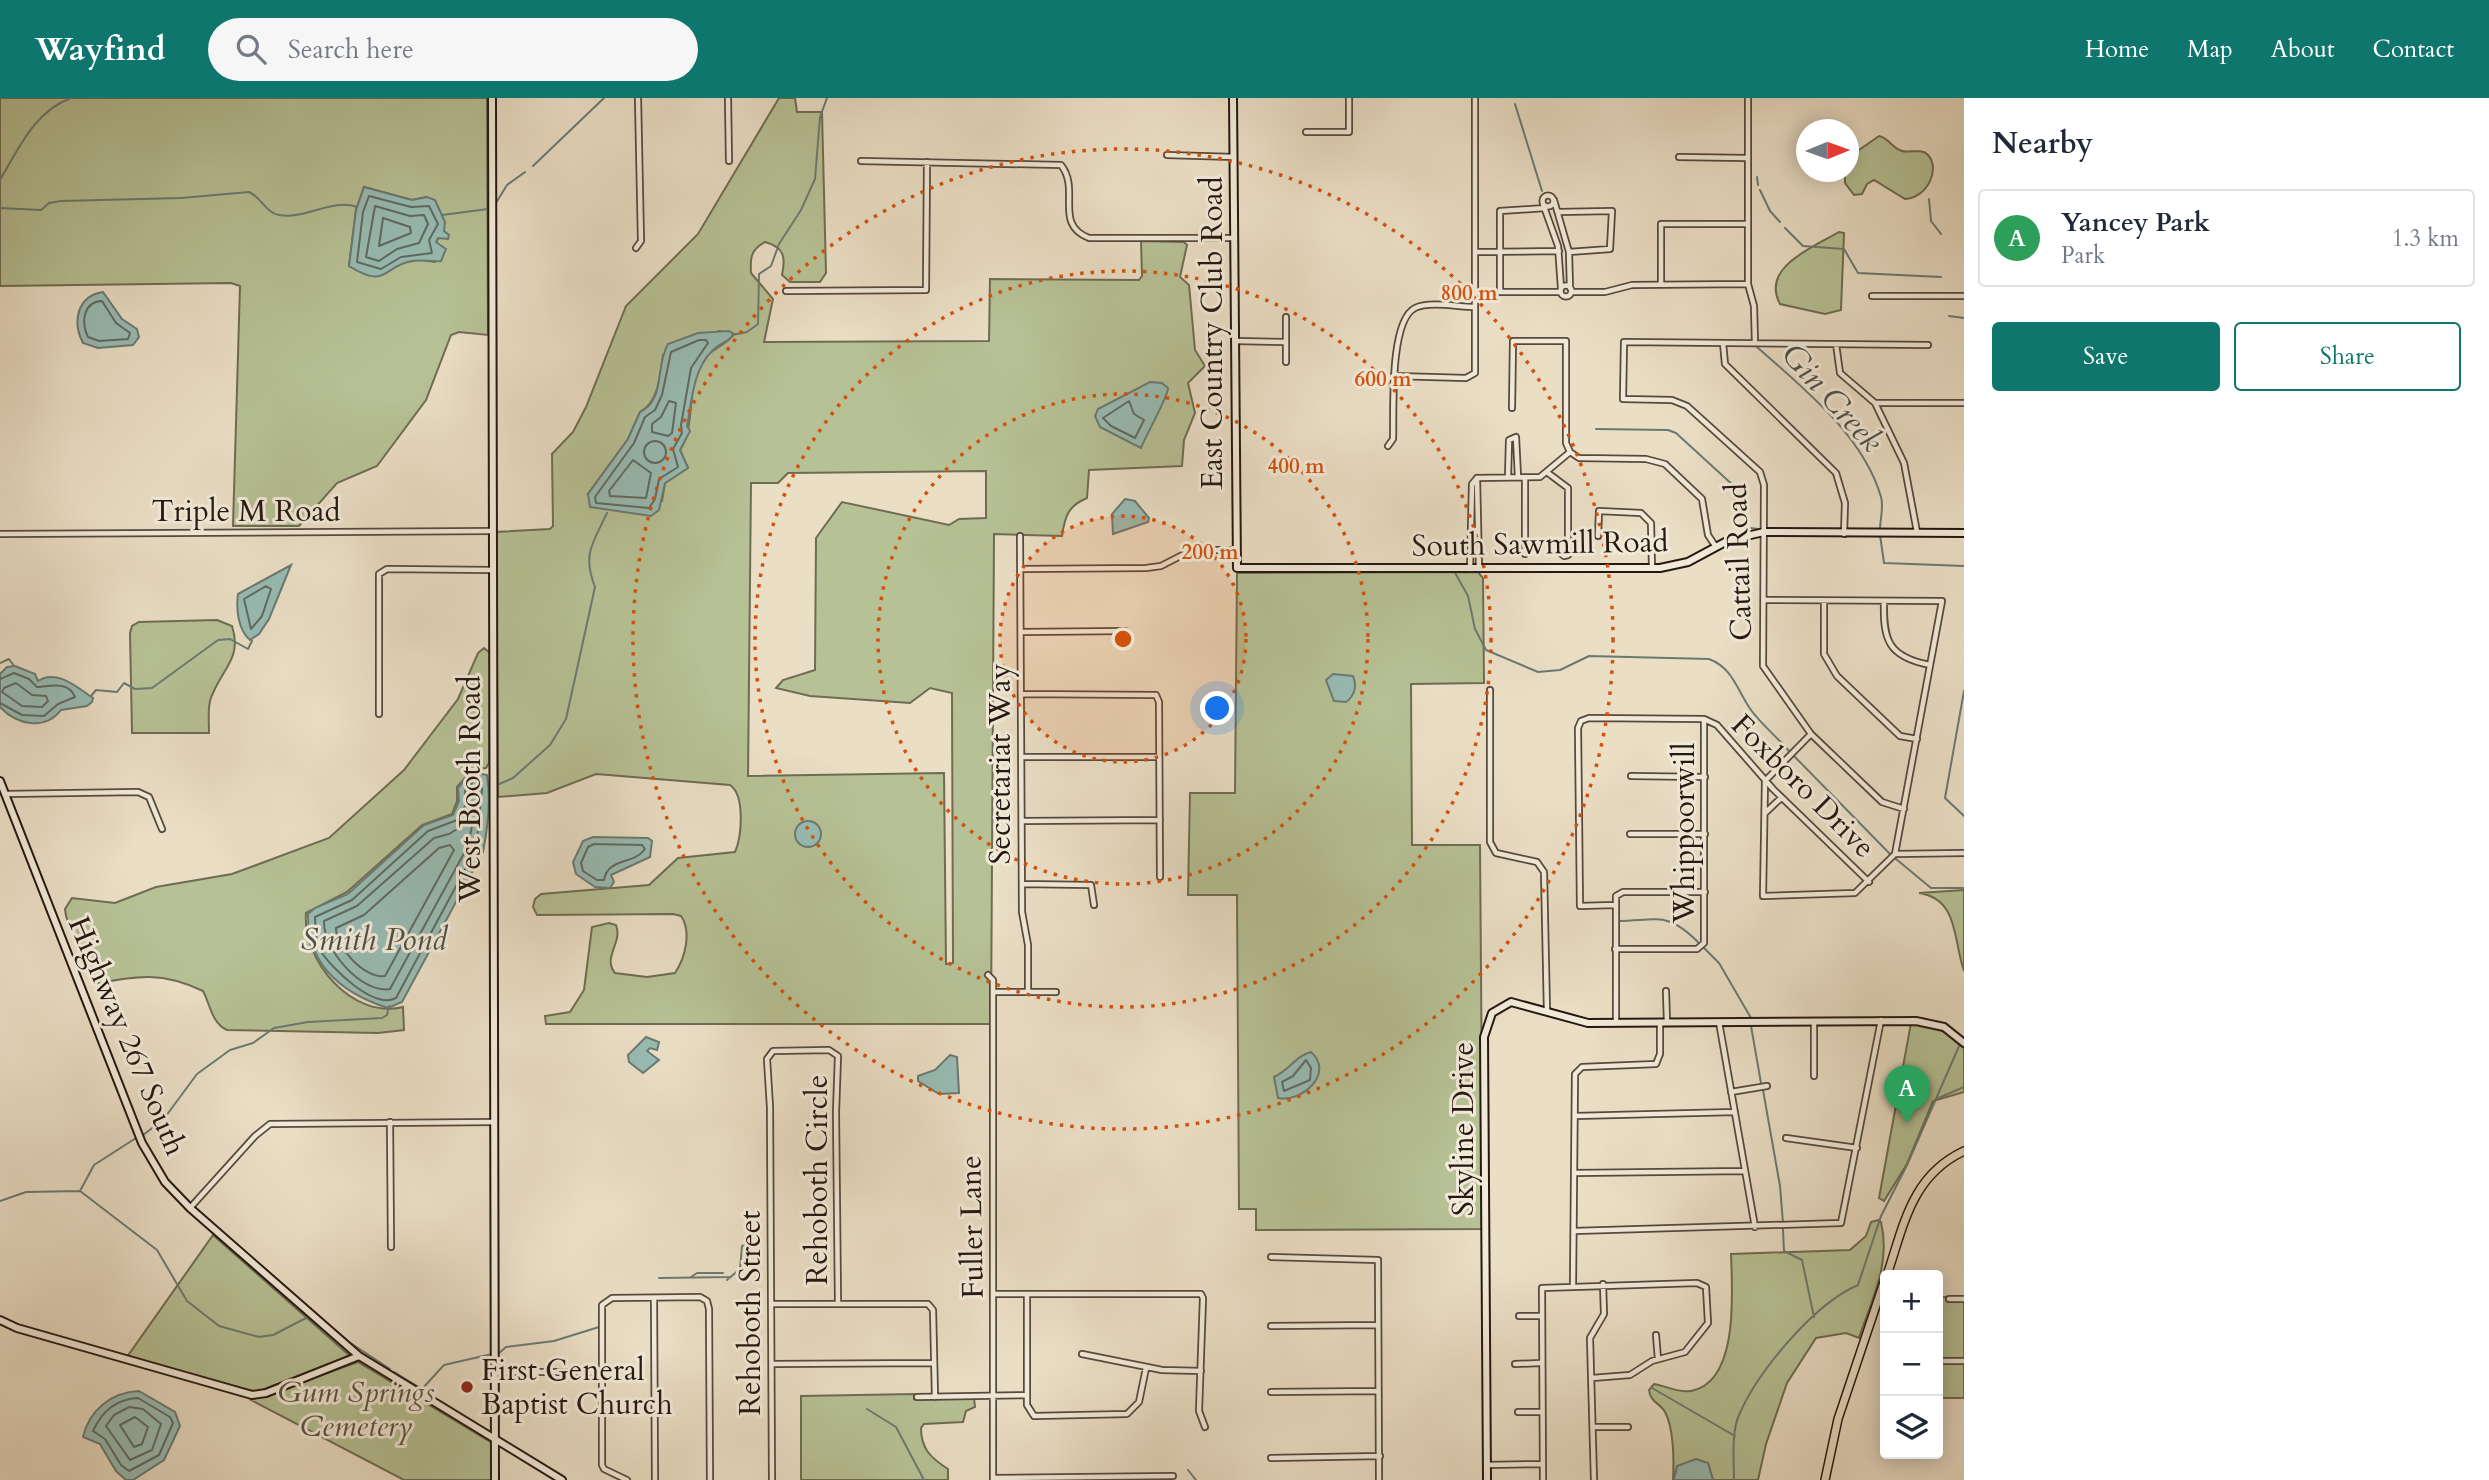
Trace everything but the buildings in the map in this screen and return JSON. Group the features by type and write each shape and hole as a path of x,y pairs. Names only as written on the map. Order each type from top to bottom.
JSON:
{"main road":[{"path":"1889,1270 1918,1190 1936,1167 1964,1151"},
{"path":"1827,1478 1838,1419 1880,1295"}],"street":[{"name":"West Booth Road","path":"492,98 495,1480"},
{"path":"636,248 641,241 638,98"},
{"path":"728,98 729,161"},
{"name":"East Country Club Road","path":"1233,98 1237,568"},
{"path":"1306,132 1349,132 1349,98"},
{"path":"1395,376 1472,377 1476,370 1475,98"},
{"path":"1748,98 1748,284 1754,306 1755,343"},
{"path":"1167,155 1234,156"},
{"path":"1679,157 1748,158"},
{"path":"861,161 1061,165 1069,175 1070,225 1078,234 1089,238 1234,238"},
{"path":"786,291 926,290 927,162"},
{"path":"1546,196 1554,200 1569,252 1571,290 1567,297 1560,290 1559,251 1544,206 1546,196"},
{"path":"1544,206 1500,211 1500,292 1560,290 1565,286 1571,290 1605,292 1628,285 1748,284"},
{"path":"1558,212 1612,211 1610,249 1569,252"},
{"path":"1661,284 1661,224 1748,224"},
{"path":"1477,252 1559,251"},
{"path":"1872,296 1964,296"},
{"path":"1388,446 1393,439 1396,349 1408,314 1413,309 1475,307"},
{"path":"1286,317 1286,362"},
{"path":"1235,341 1286,341"},
{"path":"1512,408 1513,341 1566,341 1566,443 1570,452 1579,458 1646,458 1665,464 1702,499 1708,535 1716,547"},
{"name":"Cattail Road","path":"1723,343 1624,342 1623,399 1665,399 1687,405 1757,468 1764,485 1763,666 1811,734 1882,802 1904,809"},
{"path":"1844,534 1845,503 1836,473 1725,364 1723,343 1928,345"},
{"path":"1836,344 1840,373 1875,403 1904,463 1917,533"},
{"path":"1875,403 1964,403"},
{"path":"1508,477 1509,440 1516,437 1519,440 1518,477"},
{"path":"1470,569 1472,484 1477,478 1525,478 1548,473 1570,452"},
{"path":"1548,473 1568,488 1568,555 1558,551"},
{"path":"1477,478 1479,569"},
{"path":"1525,478 1525,554"},
{"path":"1598,536 1598,511 1641,513 1651,523 1652,568"},
{"name":"Triple M Road","path":"0,534 492,531"},
{"name":"South Sawmill Road","path":"1237,568 1652,568 1683,564 1744,535 1764,532 1964,533"},
{"name":"Secretariat Way","path":"1020,536 1022,912 1028,945 1028,992"},
{"path":"1021,569 1146,568 1161,566 1192,550 1236,550"},
{"path":"379,714 378,577 381,571 492,570"},
{"path":"1764,600 1942,600 1895,854 1855,893 1763,896 1765,781 1811,734"},
{"path":"1824,601 1824,654 1836,676 1900,736 1917,739"},
{"path":"1884,601 1884,630 1894,648 1907,661 1930,665"},
{"path":"1021,632 1125,631"},
{"path":"1490,690 1490,842 1496,853 1537,862 1544,872 1547,1011"},
{"path":"1021,694 1156,695 1159,702 1160,877"},
{"name":"Foxboro Drive","path":"1614,905 1580,905 1578,728 1581,721 1589,718 1704,719 1717,725 1781,798 1869,882"},
{"name":"Whippoorwill","path":"1615,949 1697,949 1703,946 1704,719"},
{"path":"1021,757 1159,757"},
{"path":"1630,776 1705,776"},
{"name":"Highway 267 South","path":"0,781 142,1143 165,1182 190,1208 359,1356 562,1480"},
{"path":"5,794 138,792 149,797 162,829"},
{"path":"1764,814 1781,798"},
{"path":"1021,821 1160,820"},
{"path":"1630,834 1705,834"},
{"path":"1895,854 1964,853"},
{"path":"1022,884 1091,885 1094,905"},
{"path":"1616,1022 1616,896 1623,892 1705,892"},
{"name":"Fuller Lane","path":"988,975 993,980 993,1479"},
{"path":"1573,1284 1577,1069 1656,1064 1660,1054 1667,991"},
{"path":"993,992 1056,992"},
{"name":"Skyline Drive","path":"1487,1480 1485,1027 1495,1009 1507,1003 1578,1021 1881,1020 1932,1023 1944,1027 1964,1043"},
{"path":"1814,1020 1814,1076"},
{"path":"1574,1231 1841,1223 1881,1020"},
{"path":"1719,1022 1755,1227"},
{"name":"Rehoboth Circle","path":"771,1147 766,1064 769,1054 791,1050 829,1050 836,1053 839,1060 836,1112 838,1303"},
{"path":"1731,1092 1767,1086"},
{"path":"1575,1116 1735,1112"},
{"path":"390,1122 391,1247"},
{"path":"190,1208 255,1136 270,1124 494,1122"},
{"path":"1786,1138 1857,1148"},
{"name":"Rehoboth Street","path":"771,1147 772,1480"},
{"path":"1574,1173 1745,1171"},
{"path":"1270,1257 1378,1260 1379,1480"},
{"path":"1543,1480 1540,1363 1542,1288 1573,1284 1697,1283 1706,1287 1708,1317 1705,1329 1680,1356 1658,1359 1630,1376 1592,1378"},
{"path":"1594,1480 1590,1338 1604,1314 1603,1284"},
{"path":"994,1294 1200,1294 1203,1298 1199,1411 1205,1427"},
{"path":"1027,1294 1026,1395 1027,1405 1034,1416 1127,1414 1137,1406 1146,1368"},
{"path":"627,1480 603,1468 601,1309 605,1302 612,1298 700,1297 708,1304 710,1480"},
{"path":"654,1298 655,1480"},
{"path":"1949,1300 1964,1299"},
{"path":"771,1304 928,1304 933,1310 935,1396"},
{"path":"1519,1316 1540,1316"},
{"path":"0,1320 17,1328 252,1395 266,1393 359,1356"},
{"path":"1271,1326 1378,1325"},
{"path":"1656,1335 1658,1359"},
{"path":"1082,1354 1146,1368 1201,1370"},
{"path":"1943,1361 1964,1361"},
{"path":"772,1364 934,1363"},
{"path":"1516,1364 1540,1363"},
{"path":"495,1372 601,1372"},
{"path":"1271,1392 1378,1391"},
{"path":"917,1397 1026,1395"},
{"path":"1518,1412 1541,1412"},
{"path":"1593,1427 1628,1427"},
{"path":"1271,1458 1380,1456"},
{"path":"1487,1465 1542,1464"},
{"path":"993,1479 1173,1476"}],"green space":[{"path":"0,98 487,98 488,335 459,332 451,335 426,400 377,466 337,483 299,526 233,526 240,286 231,283 0,286","holes":["364,187 412,200 427,197 444,231 436,242 440,247 435,262 418,260 402,263 378,276 362,273 349,266 356,210"]},
{"path":"779,98 795,98 797,112 822,112 826,273 820,282 790,282 782,275 784,263 780,250 765,242 754,251 751,273 773,299 764,342 989,341 990,279 1139,280 1142,276 1141,241 1184,242 1187,245 1180,277 1189,285 1195,350 1205,366 1188,383 1195,413 1184,440 1182,466 1089,470 1087,498 1069,512 1062,536 994,534 991,1024 546,1024 545,1016 570,1012 584,990 592,927 609,923 616,925 617,938 611,956 615,973 647,977 675,973 682,960 687,937 681,916 673,914 537,915 533,907 535,899 541,894 649,885 678,858 735,852 739,836 740,806 735,790 730,785 596,774 547,793 498,797 496,532 550,529 553,526 552,454 573,432 586,407 626,306 698,234","holes":["719,331 734,334 704,358 696,373 688,430 680,450 688,468 665,483 662,501 588,494 628,439 640,412 655,395 663,355","986,471 986,518 959,519 949,525 842,502 816,538 815,670 783,680 776,688 810,696 910,703 930,688 952,693 953,963 946,964 944,773 748,776 751,483 778,483 788,473"]},
{"path":"1879,136 1902,151 1922,152 1932,161 1930,182 1920,194 1905,199 1874,180 1867,184 1862,194 1854,195 1845,182 1859,182 1859,150"},
{"path":"1839,232 1844,233 1841,310 1825,314 1780,304 1776,291 1777,279 1783,269 1804,252"},
{"path":"1478,572 1483,578 1484,683 1411,684 1412,845 1480,845 1483,1229 1256,1230 1256,1209 1239,1209 1237,895 1188,895 1190,793 1235,793 1237,573"},
{"path":"217,620 232,626 235,646 211,697 209,733 132,733 132,626 139,622"},
{"path":"484,648 490,653 489,763 486,768 472,770 457,787 457,801 452,814 422,825 347,892 306,913 312,949 321,967 349,995 366,1004 384,1009 403,1007 404,1030 378,1033 227,1030 218,1023 203,991 174,980 149,977 93,984 66,916 65,909 72,898 115,903 156,887 232,874 329,838 404,770 458,699 478,653"},
{"path":"1964,890 1964,971 1948,912 1932,897 1919,893"},
{"path":"1911,1023 1947,1033 1964,1049 1964,1092 1933,1101 1907,1164 1884,1201 1879,1198"},
{"path":"1871,1222 1881,1222 1884,1252 1879,1281 1859,1338 1846,1333 1816,1338 1787,1383 1766,1444 1758,1480 1713,1480 1708,1463 1674,1472 1673,1480 1672,1436 1668,1419 1663,1409 1651,1397 1649,1390 1654,1384 1691,1391 1707,1384 1718,1371 1730,1332 1731,1254 1850,1250 1866,1236"},
{"path":"213,1235 350,1356 257,1392 127,1357"},
{"path":"1943,1297 1947,1297 1949,1302 1964,1302 1964,1359 1943,1360"},
{"name":"Gum Springs Cemetery","path":"358,1362 492,1443 492,1480 404,1480 251,1400"},
{"path":"1943,1364 1964,1364 1964,1398 1943,1398"},
{"path":"914,1394 914,1399 974,1398 975,1407 966,1411 963,1422 924,1424 921,1428 925,1447 932,1457 948,1469 948,1480 801,1480 801,1396"}],"water":[{"path":"364,187 412,200 427,197 435,200 445,222 444,231 449,235 448,239 438,238 436,242 446,249 441,261 412,261 378,276 362,273 349,266 356,210"},
{"path":"103,292 122,319 137,329 139,337 133,345 98,348 83,343 78,327 79,311 87,299"},
{"path":"729,331 734,334 712,351 697,376 687,426 690,431 680,450 688,468 665,483 659,510 651,516 590,507 588,494 628,439 640,412 654,399 668,344 698,333"},
{"path":"1150,382 1162,383 1168,388 1141,448 1100,427 1095,416 1098,409"},
{"path":"1125,499 1135,501 1149,518 1148,522 1113,534 1112,514"},
{"path":"291,565 269,619 259,634 250,640 239,619 238,594"},
{"path":"15,666 35,674 38,681 53,677 67,681 93,698 92,702 87,706 61,710 54,717 39,723 14,718 0,707 0,674 7,667"},
{"path":"1333,674 1353,676 1354,690 1346,702 1334,701 1326,680"},
{"name":"Smith Pond","path":"472,772 487,775 488,814 483,852 402,1002 388,1008 371,1002 342,985 321,962 309,932 308,914 315,908 348,894 424,825 453,815 459,801 458,788"},
{"path":"808,821 817,825 821,834 817,843 808,847 799,843 795,834 799,825"},
{"path":"593,837 648,838 652,841 650,857 611,875 614,882 610,888 595,887 576,874 573,862 583,841"},
{"path":"646,1037 659,1042 657,1050 650,1048 647,1051 659,1060 643,1073 629,1062 628,1055"},
{"path":"1311,1052 1319,1069 1312,1085 1297,1096 1278,1098 1274,1077"},
{"path":"950,1055 957,1057 959,1093 939,1094 918,1081 918,1076 935,1070"},
{"path":"139,1391 175,1412 180,1426 164,1460 133,1480 126,1480 116,1471 100,1444 83,1437 90,1419 103,1404 120,1395"},
{"path":"1696,1459 1708,1463 1713,1480 1674,1480 1677,1466"}],"waterway":[{"path":"0,180 21,143 38,121 58,104 71,98"},
{"path":"533,166 604,98"},
{"path":"732,335 747,332 758,324 759,274 771,266 779,244 801,210 815,179 820,117 827,98"},
{"name":"Gin Creek","path":"1515,104 1542,191"},
{"path":"496,203 507,185 525,172"},
{"path":"1757,177 1758,185"},
{"path":"1760,190 1770,211 1780,222"},
{"path":"0,208 41,210 49,203 61,201 181,198 249,192 274,214 279,215 298,215 338,205 357,207"},
{"path":"1929,199 1931,221 1941,234"},
{"path":"442,215 488,209"},
{"path":"1785,228 1803,246 1844,249 1858,273 1941,277"},
{"path":"1949,316 1964,318"},
{"name":"Gin Creek","path":"1757,347 1830,414 1860,453 1881,497 1880,530"},
{"path":"1596,429 1668,430 1676,433 1735,487 1735,526 1758,529"},
{"path":"497,785 513,778 550,745 566,719 595,587 589,557 607,513"},
{"path":"1784,529 1841,529"},
{"path":"1849,529 1879,529"},
{"name":"Gin Creek","path":"1880,535 1884,563 1964,566"},
{"path":"1454,571 1468,596 1475,629 1486,650 1538,672 1560,670 1589,656 1709,659 1724,668 1755,715 1789,751"},
{"path":"91,696 96,690 117,692 124,683 135,689 152,688 218,640 230,639 248,649 252,641"},
{"path":"0,663 9,659 14,666"},
{"name":"Gin Creek","path":"1964,691 1945,798 1964,816"},
{"path":"1794,756 1891,855"},
{"path":"1896,859 1931,888 1964,888"},
{"path":"1619,921 1655,919 1671,922 1699,943"},
{"path":"1704,948 1719,963 1751,1018"},
{"path":"143,1135 163,1120 197,1074 230,1050 253,1043 274,1028 308,1022 382,1018 387,1015 389,1006"},
{"path":"1751,1026 1761,1083"},
{"name":"Gin Creek","path":"1734,1480 1735,1430 1739,1415 1759,1379 1789,1341 1824,1307 1858,1285 1881,1216 1907,1165 1960,1044"},
{"path":"1936,1099 1964,1087"},
{"path":"1763,1090 1780,1186 1783,1223"},
{"path":"0,1201 26,1192 80,1191 94,1165 136,1138"},
{"path":"80,1191 157,1250 187,1301 219,1326 259,1337 273,1335 308,1317"},
{"path":"1783,1229 1784,1251 1802,1260 1814,1317"},
{"path":"727,1280 740,1269 742,1246 747,1245"},
{"path":"691,1277 697,1273 723,1273"},
{"path":"659,1278 731,1277"},
{"path":"312,1313 346,1339"},
{"path":"498,1354 506,1347 554,1341 599,1327"},
{"path":"349,1342 390,1369"},
{"path":"394,1372 422,1389 444,1365 492,1354"},
{"path":"1652,1388 1735,1436"},
{"path":"867,1409 896,1427 924,1480"},
{"path":"1188,1470 1196,1480"}],"place":[{"name":"Yancey Park","path":"1907,1123"},
{"name":"First General Baptist Church","path":"467,1387"}]}
